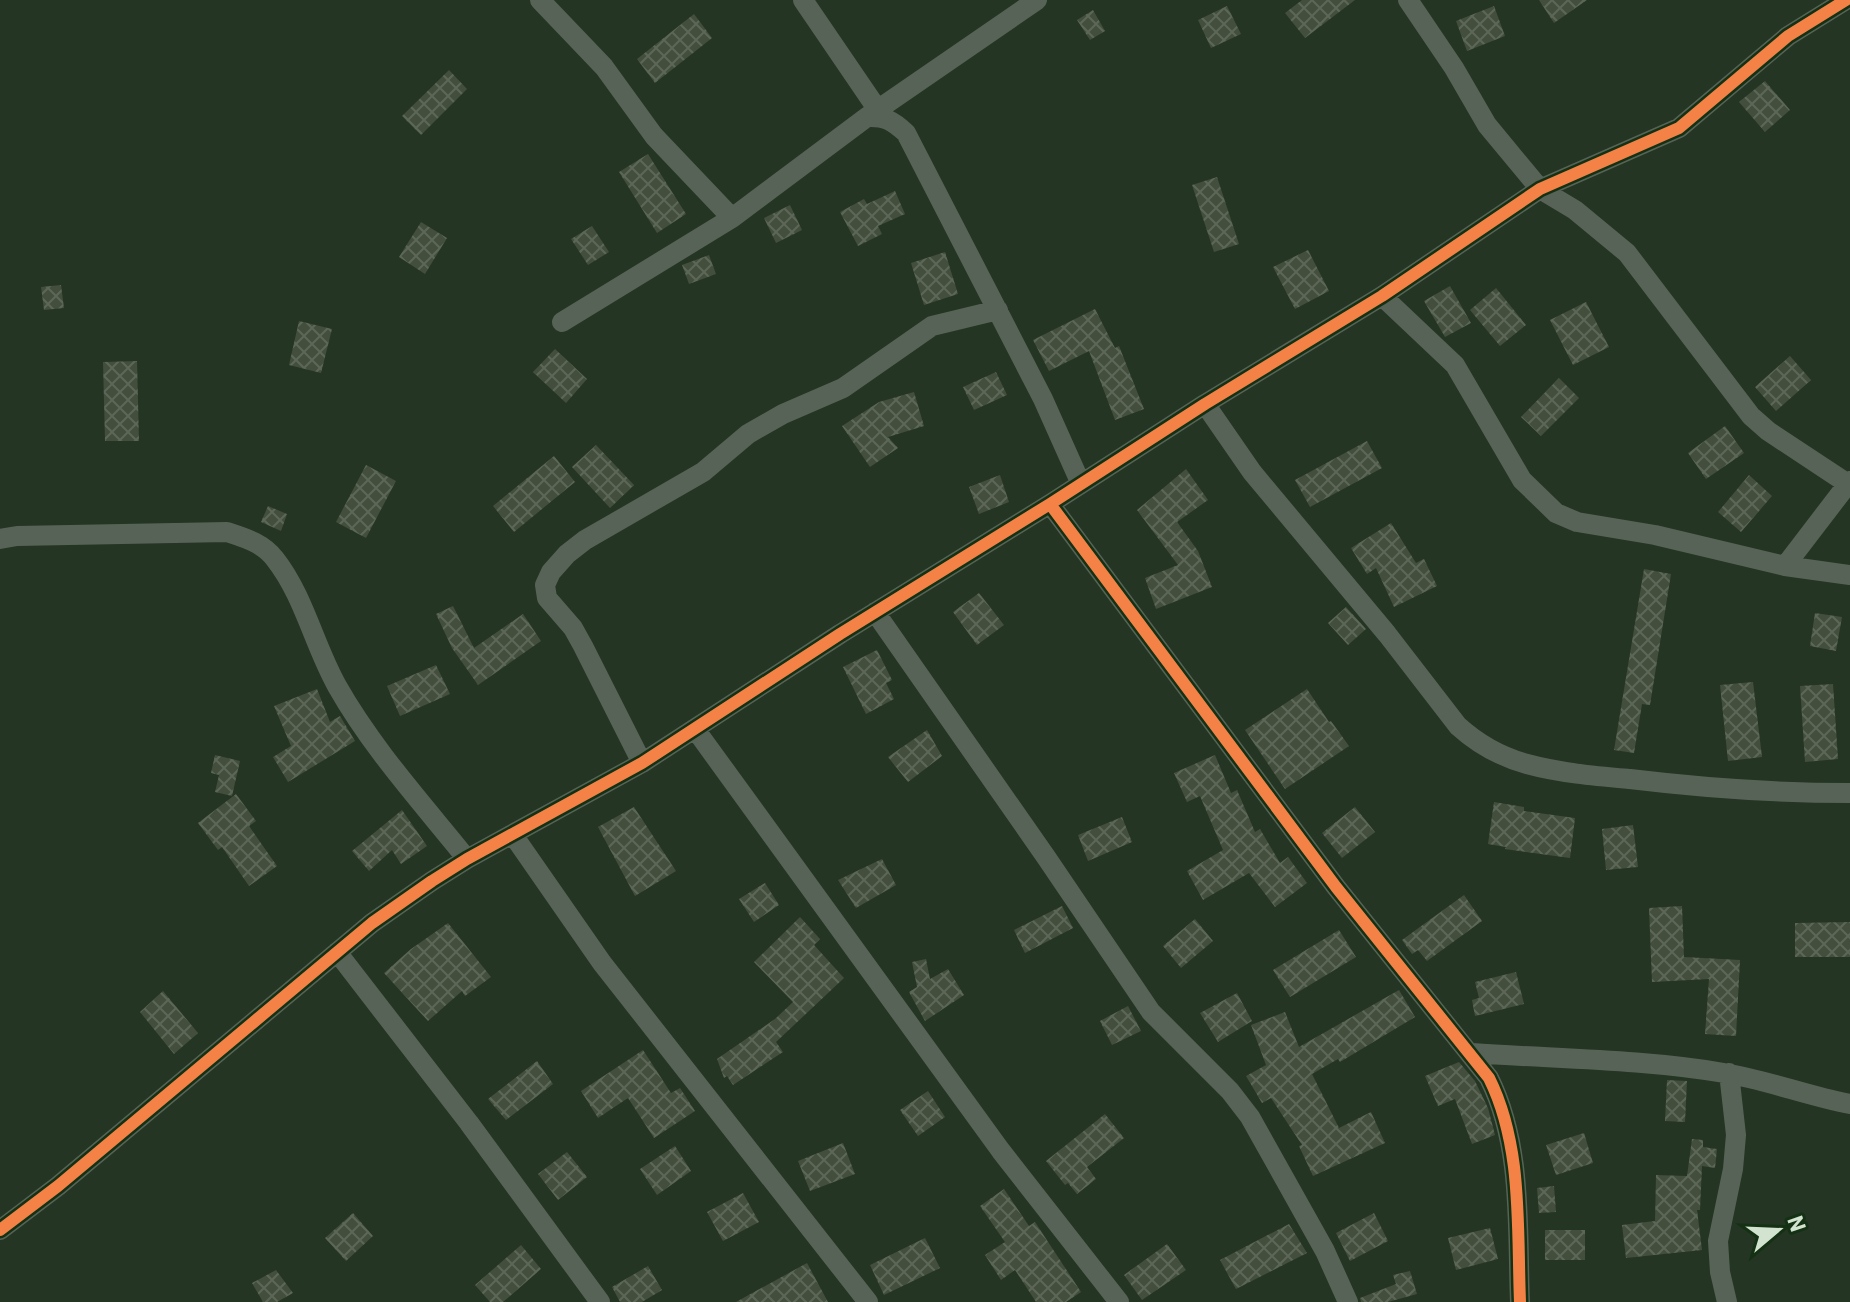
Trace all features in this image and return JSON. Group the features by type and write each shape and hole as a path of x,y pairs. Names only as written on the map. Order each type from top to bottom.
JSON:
{"street":[{"path":"540,0 604,67 665,148 732,218"},
{"path":"803,0 875,114 894,121 906,133 1043,399 1081,484"},
{"path":"562,322 732,218 1037,0"},
{"path":"1408,0 1454,68 1487,125 1540,189 1575,210 1627,253 1751,416 1768,431 1849,482 1785,566"},
{"path":"0,1230 58,1186 372,923 467,859 642,763 875,612 1382,296 1540,189 1679,128 1788,36 1846,0"},
{"path":"1382,296 1455,365 1522,480 1556,513 1577,522 1655,535 1785,566 1850,575"},
{"path":"642,763 573,628 547,598 545,585 551,572 585,540 703,472 748,434 783,414 843,388 924,331 950,321 998,310"},
{"path":"1205,404 1252,472 1387,634 1458,726 1494,752 1527,764 1595,775 1769,793 1850,793"},
{"path":"1050,504 1336,887 1472,1053 1496,1091 1509,1127 1520,1302"},
{"path":"0,539 17,536 227,532 256,542 273,557 291,583 335,682 351,710 467,859"},
{"path":"875,612 1151,1012 1223,1083 1250,1117 1325,1251 1348,1302"},
{"path":"695,729 973,1114 1119,1302"},
{"path":"513,835 602,963 868,1302"},
{"path":"337,952 469,1123 600,1302"},
{"path":"1472,1053 1614,1060 1729,1073 1850,1104"},
{"path":"1727,1302 1720,1272 1718,1241 1732,1180 1736,1135 1729,1073"}],"building":[{"path":"1302,0 1355,0 1305,38 1285,13"},
{"path":"1539,0 1587,0 1554,23"},
{"path":"1227,6 1241,34 1211,48 1198,20"},
{"path":"1494,6 1505,36 1467,51 1456,21"},
{"path":"1093,10 1105,31 1090,40 1077,20"},
{"path":"694,14 712,38 655,83 637,59"},
{"path":"449,70 467,89 421,135 402,116"},
{"path":"1765,81 1790,110 1765,132 1739,102"},
{"path":"648,154 686,214 657,233 619,172"},
{"path":"1217,177 1239,244 1214,252 1192,185"},
{"path":"895,191 905,214 878,226 882,234 858,246 840,212 864,199 867,204"},
{"path":"790,205 802,230 776,243 764,218"},
{"path":"421,222 447,238 425,274 399,257"},
{"path":"592,226 609,252 588,265 571,239"},
{"path":"1308,250 1329,291 1295,309 1273,267"},
{"path":"945,252 958,294 924,305 911,263"},
{"path":"709,255 716,274 689,284 682,265"},
{"path":"61,285 64,308 44,310 41,287"},
{"path":"1450,286 1471,323 1445,337 1424,301"},
{"path":"1496,288 1526,325 1500,346 1470,310"},
{"path":"1586,302 1609,347 1573,365 1550,320"},
{"path":"1095,309 1115,348 1119,346 1144,409 1115,420 1089,351 1049,371 1033,340"},
{"path":"299,321 332,329 321,373 289,365"},
{"path":"555,349 587,379 566,403 533,372"},
{"path":"1790,356 1811,380 1776,411 1755,387"},
{"path":"137,361 139,441 105,441 103,362"},
{"path":"996,372 1007,395 974,410 963,387"},
{"path":"1559,378 1579,398 1541,436 1521,417"},
{"path":"914,392 924,426 888,437 898,448 870,467 842,426 879,402"},
{"path":"1725,426 1744,453 1706,479 1688,453"},
{"path":"1367,441 1382,468 1310,507 1295,480"},
{"path":"596,445 634,485 610,508 572,467"},
{"path":"554,456 575,482 514,532 493,506"},
{"path":"366,465 396,481 366,538 336,522"},
{"path":"1186,469 1208,500 1177,522 1198,551 1212,587 1156,609 1145,578 1178,565 1137,510"},
{"path":"1000,475 1009,502 979,514 969,487"},
{"path":"1749,475 1772,496 1741,532 1718,512"},
{"path":"268,506 287,514 281,531 261,522"},
{"path":"1391,523 1416,563 1424,559 1437,586 1394,607 1376,568 1367,574 1351,548"},
{"path":"1644,569 1671,574 1650,705 1642,704 1634,753 1614,750"},
{"path":"979,593 1004,625 977,645 953,612"},
{"path":"453,606 474,648 523,614 541,641 478,685 452,648 436,614"},
{"path":"1346,607 1366,629 1348,645 1328,623"},
{"path":"1815,613 1842,617 1836,651 1810,646"},
{"path":"877,650 892,680 886,683 894,699 866,714 843,667"},
{"path":"436,665 450,694 400,716 387,686"},
{"path":"1753,682 1762,757 1728,761 1720,685"},
{"path":"1833,684 1838,759 1805,762 1800,686"},
{"path":"317,689 330,722 340,716 355,741 288,782 273,757 291,746 274,706"},
{"path":"1307,689 1349,746 1285,789 1245,730"},
{"path":"927,730 942,756 908,782 888,757"},
{"path":"215,755 240,761 232,796 215,792 219,775 211,773"},
{"path":"1215,755 1231,793 1237,790 1255,832 1260,829 1280,863 1288,857 1307,883 1275,907 1249,873 1203,900 1187,871 1223,850 1200,796 1187,802 1174,773"},
{"path":"236,794 256,821 249,826 277,866 249,886 222,847 218,850 198,823"},
{"path":"1494,802 1524,807 1524,811 1575,818 1570,858 1488,844"},
{"path":"634,807 676,871 635,896 598,827"},
{"path":"1355,807 1375,832 1342,858 1322,833"},
{"path":"402,810 427,846 401,864 392,850 369,871 352,851"},
{"path":"1122,817 1132,842 1088,861 1078,835"},
{"path":"1633,825 1638,867 1606,870 1602,829"},
{"path":"882,859 896,885 856,908 838,880"},
{"path":"765,883 779,905 754,922 739,899"},
{"path":"1464,895 1482,921 1427,961 1418,950 1412,954 1402,940"},
{"path":"1062,906 1073,928 1025,953 1014,930"},
{"path":"1682,906 1684,957 1740,960 1736,1036 1705,1034 1709,979 1652,982 1649,908"},
{"path":"800,917 820,939 814,945 844,978 776,1042 783,1052 733,1085 727,1076 724,1078 717,1059 775,1019 793,1002 754,962"},
{"path":"1195,919 1213,941 1181,968 1163,946"},
{"path":"1850,922 1850,957 1795,957 1795,923"},
{"path":"448,923 491,977 465,996 462,991 428,1021 384,973"},
{"path":"1339,930 1356,957 1290,997 1273,970"},
{"path":"926,959 930,979 948,969 964,995 925,1021 909,992 917,987 912,962"},
{"path":"1516,972 1524,1004 1475,1016 1472,1000 1479,998 1475,982"},
{"path":"1399,990 1415,1017 1340,1062 1338,1059 1312,1074 1339,1128 1371,1112 1385,1143 1313,1176 1299,1146 1302,1145 1271,1098 1262,1103 1246,1076 1266,1065 1251,1025 1285,1012 1299,1047"},
{"path":"163,991 198,1033 174,1054 140,1012"},
{"path":"1237,993 1252,1021 1218,1042 1200,1013"},
{"path":"1128,1006 1141,1031 1112,1045 1100,1021"},
{"path":"643,1050 671,1093 680,1088 695,1111 654,1138 628,1098 598,1118 581,1091"},
{"path":"537,1061 553,1084 506,1120 488,1099"},
{"path":"1459,1062 1475,1081 1488,1108 1495,1135 1472,1144 1455,1099 1438,1106 1425,1076"},
{"path":"1667,1080 1687,1081 1685,1122 1665,1121"},
{"path":"928,1091 945,1117 918,1136 900,1110"},
{"path":"1105,1114 1124,1138 1087,1167 1096,1179 1077,1194 1068,1183 1065,1185 1046,1161"},
{"path":"1584,1133 1593,1163 1556,1175 1546,1145"},
{"path":"1692,1139 1703,1140 1703,1147 1717,1149 1715,1168 1702,1166 1700,1210 1697,1210 1702,1250 1626,1258 1622,1225 1655,1221 1656,1175 1687,1176"},
{"path":"843,1143 855,1174 810,1191 798,1161"},
{"path":"675,1146 691,1171 657,1195 640,1169"},
{"path":"567,1152 587,1177 558,1200 538,1174"},
{"path":"1554,1186 1556,1212 1539,1213 1537,1188"},
{"path":"1004,1189 1029,1226 1035,1222 1081,1292 1066,1302 1036,1302 1015,1270 1001,1280 985,1255 1005,1242 980,1206"},
{"path":"743,1193 759,1222 723,1241 707,1212"},
{"path":"353,1213 373,1236 346,1261 325,1238"},
{"path":"1374,1213 1388,1241 1350,1261 1336,1233"},
{"path":"1289,1224 1307,1253 1236,1289 1220,1260"},
{"path":"1490,1228 1498,1259 1456,1270 1448,1238"},
{"path":"1545,1230 1585,1230 1585,1260 1545,1260"},
{"path":"925,1238 940,1268 884,1295 870,1265"},
{"path":"1167,1244 1186,1270 1142,1300 1124,1275"},
{"path":"521,1245 541,1269 503,1302 490,1302 475,1285"},
{"path":"807,1263 828,1302 736,1302"},
{"path":"648,1266 662,1290 642,1302 620,1302 612,1287"},
{"path":"276,1270 293,1293 277,1302 263,1302 252,1283"},
{"path":"1410,1271 1417,1294 1388,1302 1361,1302 1360,1298 1396,1284 1393,1275"}],"cycle path":[{"path":"0,1230 58,1186 372,923 432,881 642,763 840,634 1382,296 1540,189 1679,128 1788,36 1846,0"},
{"path":"1050,504 1336,887 1489,1078 1500,1104 1513,1159 1520,1302"}]}
